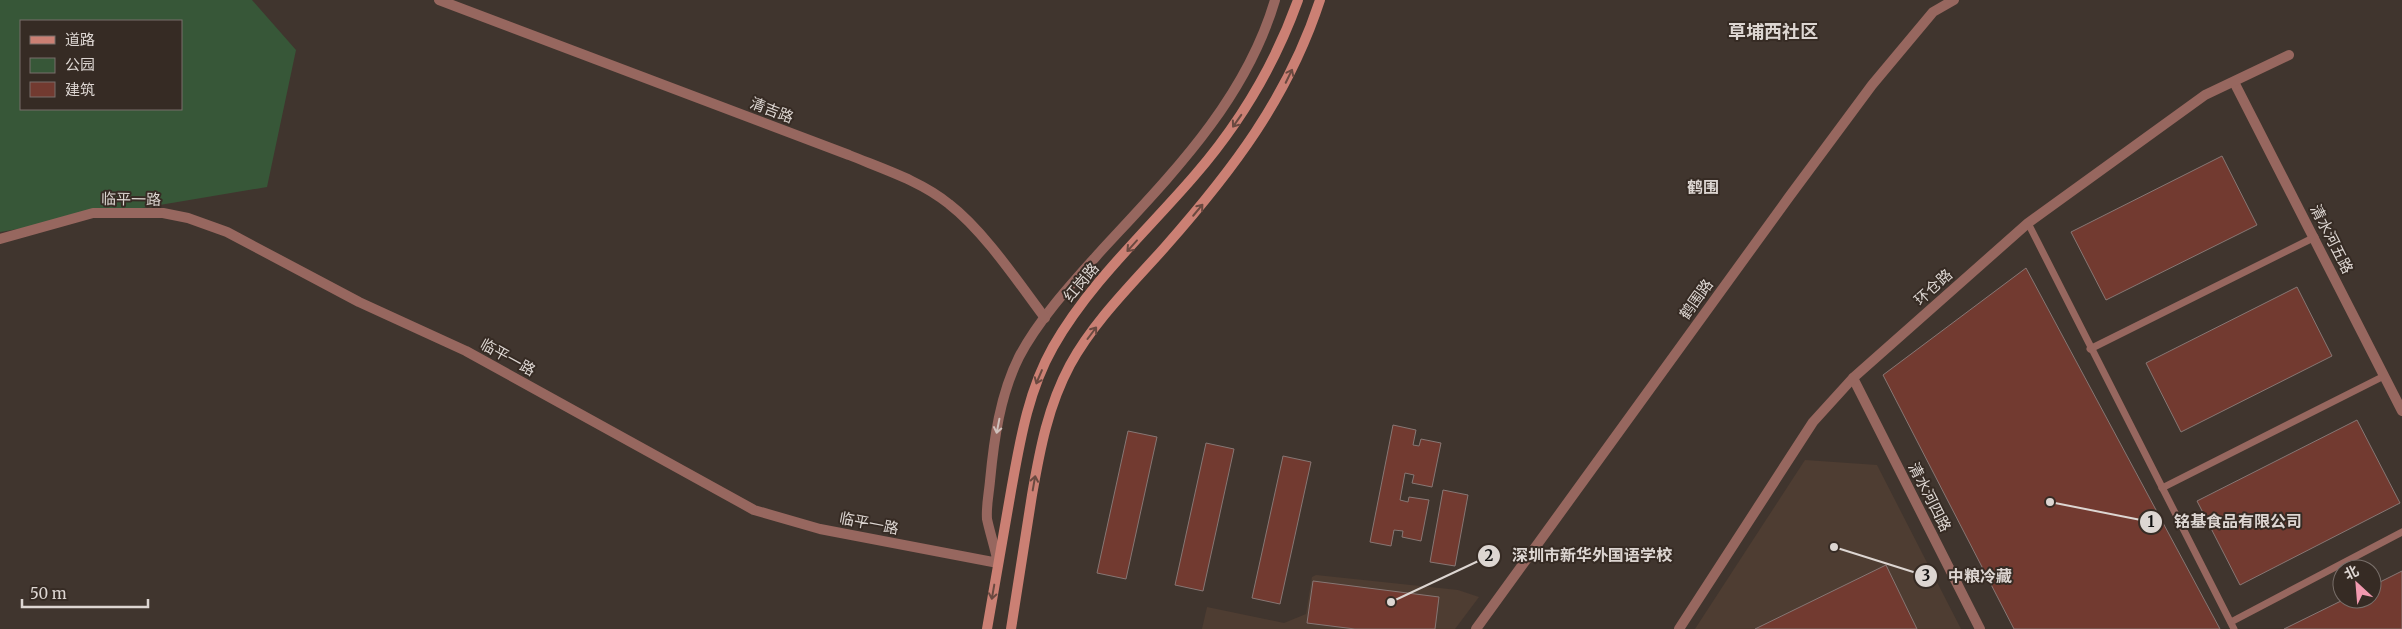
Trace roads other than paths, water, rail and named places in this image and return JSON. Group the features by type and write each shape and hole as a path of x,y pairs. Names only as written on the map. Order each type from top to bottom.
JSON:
{"main road":[{"name":"红岗路","path":"987,629 1024,422 1036,385 1052,349 1086,298 1195,175 1229,132 1272,62 1298,0"},
{"path":"1011,629 1040,449 1048,415 1061,382 1071,363 1094,329 1190,218 1253,138 1292,72 1320,0"}],"street":[{"name":"清吉路","path":"440,0 906,179 948,203 962,216 992,249 1045,318"},
{"path":"998,563 987,518 992,457 1005,392 1020,355 1045,318 1078,276 1182,162 1224,108 1251,60 1275,0"},
{"name":"鹤围路","path":"1476,629 1872,85 1933,12 1954,0"},
{"name":"环仓路","path":"1678,629 1813,422 1853,378 2028,223 2206,95 2290,55"},
{"name":"清水河五路","path":"2234,82 2402,411"},
{"name":"临平一路","path":"0,239 93,213 163,213 188,218 226,232 359,302 466,351 754,510 820,529 998,563"},
{"name":"清水河四路","path":"1853,378 1980,629"}],"lane":[{"path":"2028,223 2233,626 2402,532"},
{"path":"2090,348 2314,237"},
{"path":"2162,488 2384,376"}],"place":[{"name":"铭基食品有限公司","path":"2050,502"},
{"name":"中粮冷藏","path":"1834,547"},
{"name":"深圳市新华外国语学校","path":"1391,602"}],"district":[{"name":"草埔西社区","path":"1773,31"},
{"name":"鹤围","path":"1703,187"}]}
